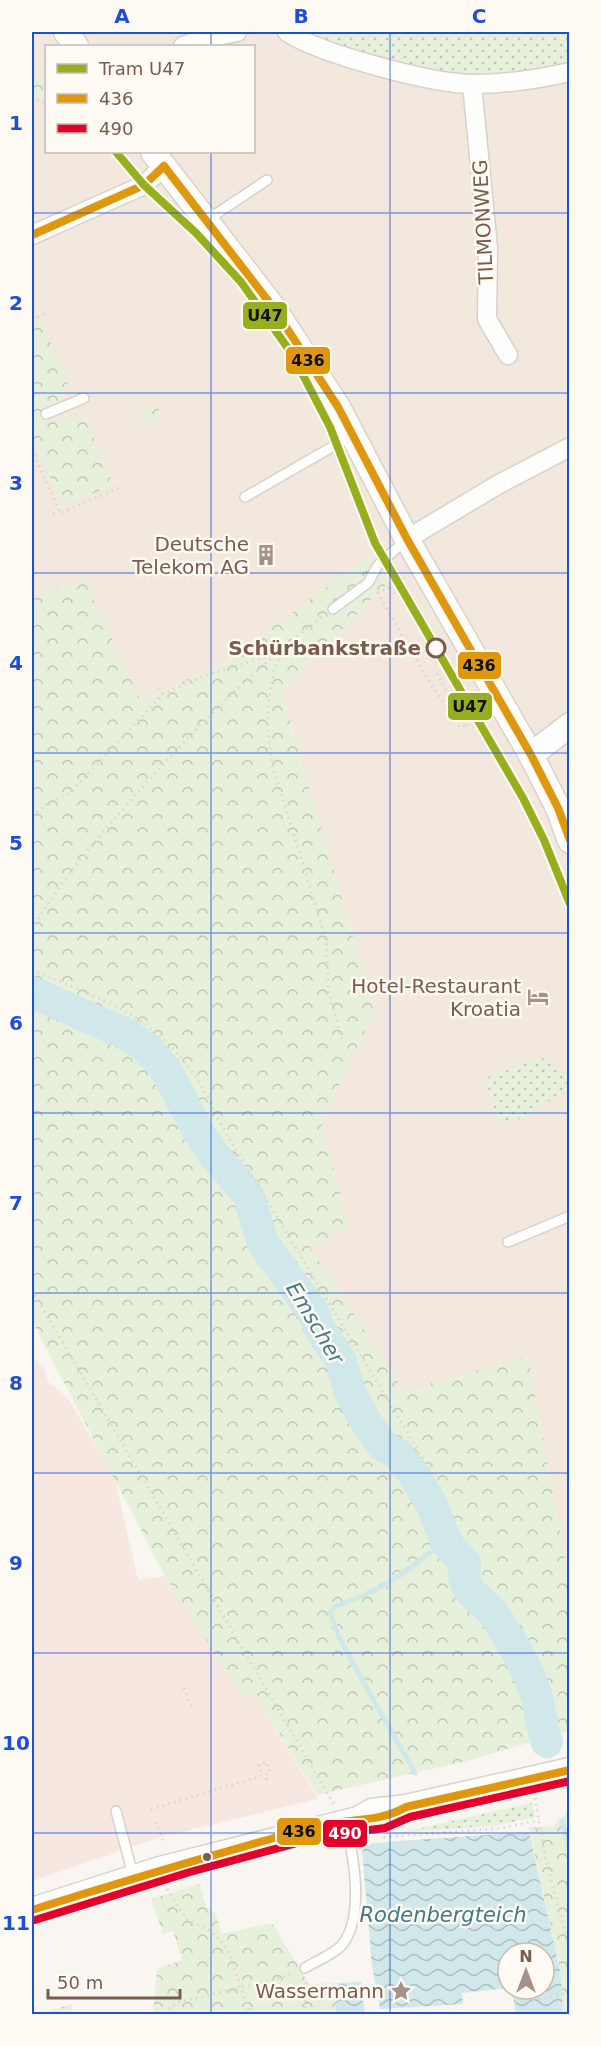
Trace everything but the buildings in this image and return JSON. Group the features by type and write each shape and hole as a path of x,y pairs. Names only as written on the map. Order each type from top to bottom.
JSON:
{"street":[{"path":"66,32 75,45"},
{"path":"186,45 237,32"},
{"path":"287,32 317,48 413,74 472,84 570,72"},
{"name":"TILMONWEG","path":"472,84 488,248 487,319 508,355"},
{"path":"32,235 144,185 159,159 273,307 338,406 407,539 531,755 558,808 570,841"},
{"path":"407,539 499,484 570,447"},
{"path":"531,755 570,725"},
{"path":"32,1910 257,1842 352,1820 372,1811 405,1807 570,1770"}],"lane":[{"path":"207,220 267,180"},
{"path":"46,414 84,398"},
{"path":"245,497 352,435"},
{"path":"333,609 369,583 378,565 407,539"},
{"path":"508,1242 570,1216"},
{"path":"116,1811 134,1878"},
{"path":"305,1968 339,1947 354,1923 352,1820"}],"path":[{"path":"32,103 36,100 45,104"},
{"path":"32,320 46,313"},
{"path":"32,449 60,513 123,486"},
{"path":"33,470 39,466"},
{"path":"80,504 82,509"},
{"path":"53,514 59,510"},
{"path":"410,574 390,588 378,593 425,675 461,728 471,721"},
{"path":"390,588 396,596"},
{"path":"32,929 47,904 85,856 174,751 274,654 333,609"},
{"path":"284,646 274,671 268,705 268,733 272,764 326,940 329,992 342,1040"},
{"path":"32,816 50,802 69,794 163,694 207,675 274,654"},
{"path":"204,669 207,675"},
{"path":"442,671 437,674 465,725"},
{"path":"158,688 163,694"},
{"path":"466,713 484,743 501,733"},
{"path":"32,970 110,1002 140,1019 158,1032 196,1077 226,1132 433,1475"},
{"path":"32,1290 332,1801"},
{"path":"184,1688 194,1709"},
{"path":"151,1809 262,1776 259,1765 267,1762 270,1773 265,1775 268,1784"},
{"path":"535,1798 570,1952"},
{"path":"383,1829 384,1837 502,1828 539,1820"},
{"path":"156,1822 164,1844"},
{"path":"165,1886 186,1919 212,1932 227,1948 234,1974 250,2014"},
{"path":"166,2014 167,2010 179,2001 276,1980 305,1968 305,2014"},
{"path":"515,2003 570,1993"}],"shaded area":[{"path":"32,32 569,32 569,1579 528,1356 404,1392 310,1247 349,1228 321,1122 375,1011 281,691 389,581 367,557 226,662 141,701 83,578 32,600"},
{"path":"32,1357 44,1367 48,1382 67,1397 114,1475 138,1580 165,1576 212,1647 256,1695 318,1799 161,1837 32,1881"}],"green space":[{"path":"302,32 569,32 569,67 494,77 448,75 384,60"},
{"path":"32,77 41,79 45,96 32,103"},
{"path":"41,320 68,381 63,397 42,409 49,422 72,415 87,423 114,485 63,506 32,438 32,324"},
{"path":"146,404 154,404 160,410 160,418 154,424 146,424 140,418 140,410"},
{"path":"367,557 389,582 281,691 375,1011 321,1122 349,1228 310,1247 404,1391 528,1356 569,1579 569,1731 467,1761 317,1795 256,1695 247,1698 228,1674 165,1576 32,1321 32,600 83,577 141,701 226,662"},
{"path":"541,1057 569,1077 569,1089 517,1120 505,1124 498,1120 485,1078"},
{"path":"532,1803 535,1817 499,1825 398,1833"},
{"path":"569,1811 569,2014 563,2014 556,1941 554,1941 529,1828 553,1826"},
{"path":"200,1884 206,1907 216,1914 221,1934 272,1923 309,1984 338,1983 335,2014 153,2014 157,1969 182,1960 173,1931 163,1934 151,1899"},
{"path":"72,2004 73,2014 48,2014 47,2012"}],"water":[{"name":"Rodenbergteich","path":"529,1832 553,1941 496,1941 496,1989 462,1993 463,2004 380,2009 372,1966 362,1851 372,1843"},
{"name":"Rodenbergteich","path":"556,1953 561,1975 563,2014 516,2014 514,2001 556,2001"},
{"name":"Rodenbergteich","path":"361,1982 365,2014 335,2014 338,1983"}],"waterway":[{"name":"Emscher","path":"32,992 128,1035 144,1046 164,1067 198,1131 214,1155 248,1194 263,1243 313,1312 319,1328 341,1361 350,1392 365,1420 383,1446 398,1454 412,1472 432,1505 446,1542 465,1564 464,1574 468,1588 495,1616 513,1645 534,1687 547,1742"},
{"path":"415,1773 339,1637 330,1612 334,1607 358,1598 392,1580 438,1547 445,1539"},
{"name":"Emscher","path":"562,1821 570,1853"}],"tram line":[{"name":"U47","path":"117,153 144,185 196,233 241,282 292,354 330,427 375,543 523,798 544,840 570,904"}],"transit line":[{"name":"436","path":"164,166 273,307 338,407 407,539 531,755 558,808 570,840"},
{"name":"436","path":"32,235 144,185 164,166"},
{"name":"436","path":"32,1910 175,1866 318,1826 385,1816 406,1807 570,1770"},
{"name":"490","path":"35,1920 190,1872 323,1836 385,1828 410,1817 570,1781"}],"place":[{"name":"Deutsche Telekom AG","path":"266,555"},
{"name":"Schürbankstraße","path":"436,648"},
{"name":"Hotel-Restaurant Kroatia","path":"538,997"},
{"name":"Wassermann","path":"401,1991"}]}
